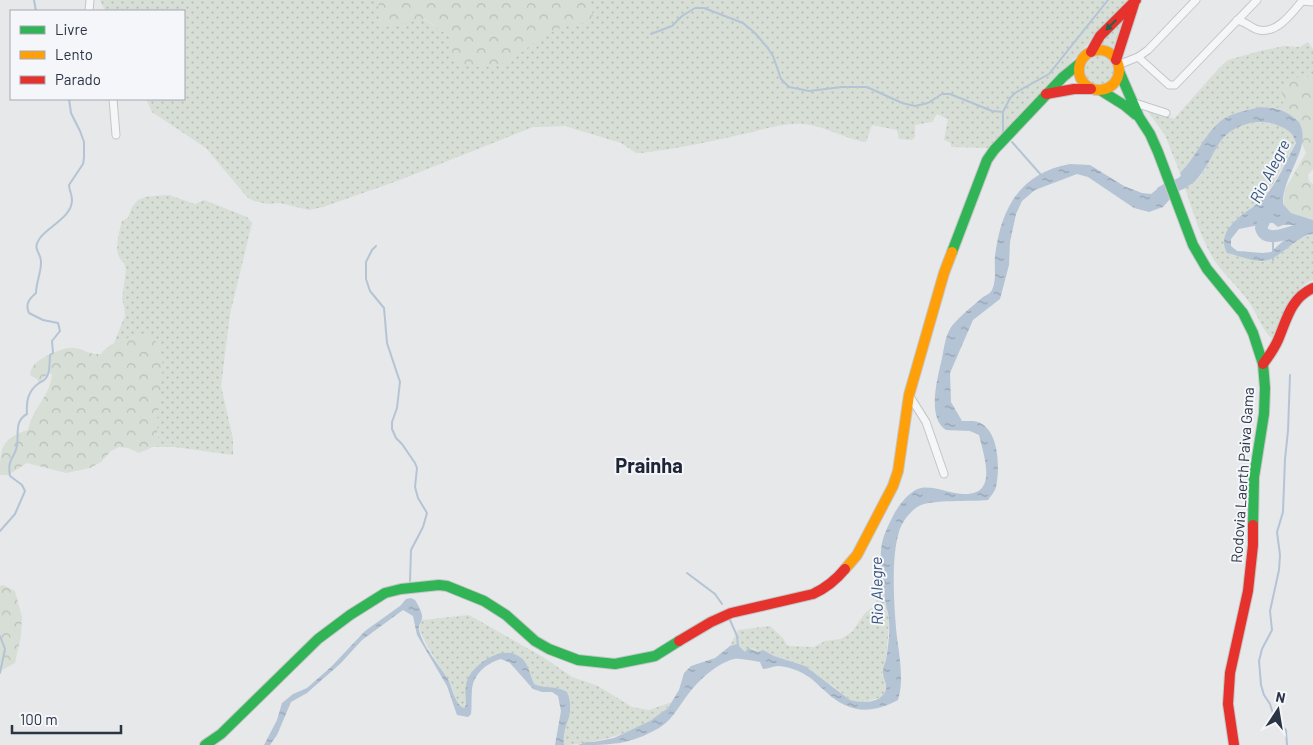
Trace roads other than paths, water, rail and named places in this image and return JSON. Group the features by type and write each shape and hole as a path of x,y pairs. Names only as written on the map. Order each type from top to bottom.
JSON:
{"street":[{"path":"1091,52 1100,36 1136,0"},
{"path":"1046,94 1074,89 1096,90 1111,86 1114,83 1136,0"},
{"path":"1118,66 1138,58 1148,50 1196,0"},
{"path":"1138,58 1172,86 1175,85 1188,74 1257,0"},
{"path":"1237,20 1245,22 1257,30 1268,30 1285,20 1301,1 1313,2"},
{"path":"205,745 221,734 318,639 350,615 385,593 400,589 439,585 447,586 484,601 506,615 535,640 549,648 578,660 615,664 655,656 710,622 731,613 796,598 824,589 838,578 856,555 893,486 898,471 909,395 944,274 987,160 1046,94 1080,63 1086,55 1091,52 1103,51 1109,53 1118,66"},
{"path":"1080,63 1079,75 1082,81 1096,90"},
{"name":"Rodovia Laerth Paiva Gama","path":"1118,66 1132,102 1150,134 1166,170 1193,245 1207,269 1243,314 1253,333 1263,364 1265,388 1264,414 1254,477 1253,545 1248,591 1230,673 1228,704 1234,745"},
{"name":"Rodovia Laerth Paiva Gama","path":"1096,90 1124,105 1139,117"},
{"path":"113,100 116,135"},
{"path":"1132,102 1166,113"},
{"path":"1263,364 1275,348 1292,304 1300,295 1313,288"},
{"path":"909,395 926,422 944,474"}],"water":[{"path":"1260,107 1281,110 1299,122 1302,142 1300,152 1287,183 1283,204 1291,213 1313,220 1313,234 1300,239 1269,260 1258,261 1227,253 1224,239 1231,225 1262,199 1275,182 1296,143 1291,133 1271,123 1257,122 1247,124 1228,133 1217,147 1204,171 1185,188 1180,173 1218,123 1233,114","holes":["1273,223 1278,227 1293,225 1295,230 1271,252 1237,251 1231,246 1231,239 1239,229"]},
{"path":"1070,164 1090,165 1124,186 1142,193 1151,194 1166,182 1171,198 1163,207 1149,212 1134,208 1088,177 1077,174 1035,190 1022,201 1016,214 1010,242 1009,265 1000,299 973,320 950,373 951,402 962,421 980,423 988,429 992,436 998,462 996,487 988,500 933,502 919,506 910,514 900,528 896,542 894,580 894,606 901,673 898,700 869,710 851,707 842,704 810,678 798,671 781,666 763,669 760,662 734,659 713,669 701,680 690,691 671,718 659,728 638,738 620,743 578,745 614,738 650,721 668,708 679,690 684,673 691,666 715,658 730,646 737,644 745,652 748,648 758,652 763,650 774,656 805,666 850,700 869,702 882,696 886,689 883,671 889,636 889,616 885,602 881,550 884,536 896,510 917,489 929,488 969,494 979,491 984,485 986,476 986,466 979,435 970,431 946,430 936,416 936,386 947,336 956,321 992,290 995,256 1002,223 1016,195 1038,175"},
{"path":"411,598 415,600 422,614 419,628 424,643 447,678 461,706 464,708 466,705 468,678 483,661 498,654 513,654 523,659 534,684 558,688 567,692 570,701 570,714 565,731 564,745 555,745 561,711 558,696 552,692 542,692 533,689 510,663 501,659 486,666 475,679 472,690 471,714 468,717 457,715 447,686 417,635 413,616 403,610 362,640 340,664 307,693 291,702 277,735 270,745 264,745 277,720 282,703 293,694 307,688 331,667 365,631 400,606 406,599"}],"waterway":[{"path":"34,0 36,10"},
{"path":"1003,131 1003,112 1010,98 1015,93 1049,74 1108,0"},
{"path":"651,34 672,26 682,16 695,8 704,8 743,23 755,33 773,56 781,79 789,87 809,91 842,87 867,87 902,103 915,106 928,103 942,94 950,94 992,111 1003,112"},
{"path":"0,531 15,514 25,491 22,485 10,476 9,470 10,462 16,451 20,420 27,414 27,401 30,393 35,386 48,376 50,355 53,353 52,341 60,331 58,323 43,320 29,313 27,307 36,293 40,270 41,259 36,246 40,238 64,216 71,206 72,200 69,185 83,164 84,142 71,113 69,100"},
{"path":"1012,142 1042,176"},
{"name":"Rio Alegre","path":"1162,192 1182,183 1195,170"},
{"name":"Rio Alegre","path":"1269,210 1261,228 1269,236 1276,236 1313,226"},
{"path":"1273,237 1273,260"},
{"path":"376,246 366,262 366,279 370,291 384,308 387,343 400,382 392,429 396,438 415,463 417,468 415,487 418,498 427,513 423,527 411,550 410,581"},
{"path":"1287,745 1286,730 1275,720 1270,704 1264,695 1261,685 1259,661 1262,649 1272,630 1270,611 1279,570 1280,555 1277,532 1283,512 1290,375"},
{"path":"687,573 715,594 722,604"},
{"path":"730,620 737,636 738,646"},
{"path":"0,636 5,649 0,673"}],"district":[{"name":"Prainha","path":"649,465"}]}
